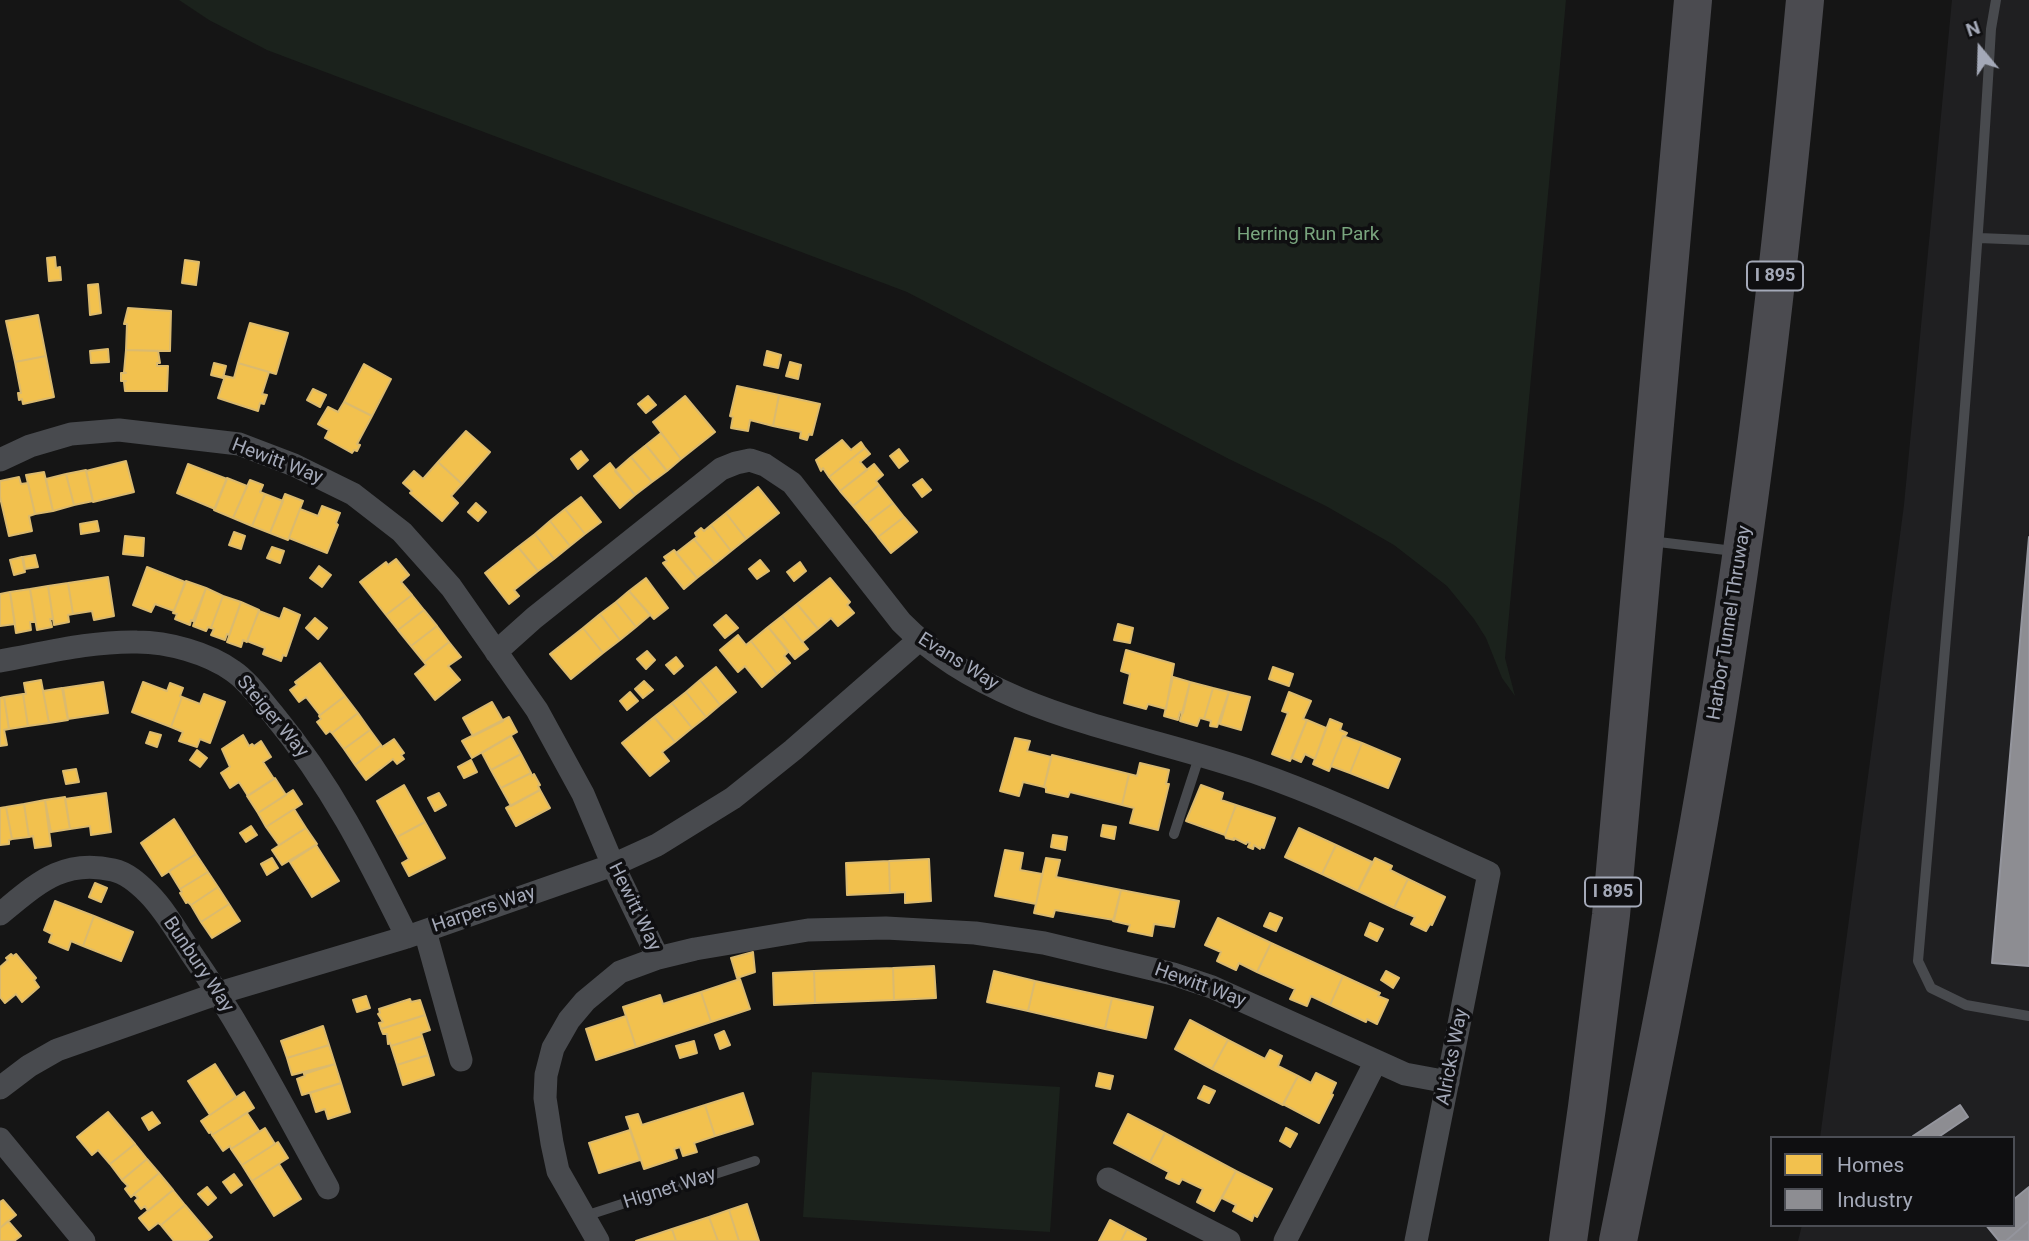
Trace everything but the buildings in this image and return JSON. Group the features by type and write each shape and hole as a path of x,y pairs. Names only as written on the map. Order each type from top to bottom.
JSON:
{"highway":[{"name":"I 895","path":"1568,1241 1611,915 1693,0"},
{"name":"Harbor Tunnel Thruway","path":"1618,1241 1684,903 1728,645 1794,121 1805,0"}],"street":[{"name":"Hewitt Way","path":"0,460 30,446 71,434 119,430 239,444 294,465 353,494 402,531 451,587 558,744 658,958 808,930 886,928 975,933 1044,943 1173,974 1212,987 1405,1074 1447,1082"},
{"name":"Evans Way","path":"496,652 534,618 721,469 750,460 765,464 792,483 901,622 919,640 976,678 1033,705 1200,754 1304,789 1489,873"},
{"name":"Harpers Way","path":"0,1088 29,1066 57,1050 219,993 416,934 614,865 657,845 733,799 919,640"},
{"name":"Steiger Way","path":"0,661 99,644 138,642 179,648 222,663 236,673 293,738 324,781 416,934 461,1060"},
{"name":"Bunbury Way","path":"0,915 44,878 65,869 91,867 119,872 134,881 149,894 219,993 328,1188"},
{"name":"Alricks Way","path":"1416,1241 1489,873"},
{"path":"598,1241 558,1171 545,1098 546,1074 553,1048 569,1020 585,1001 620,972 658,958"},
{"path":"1285,1241 1376,1061"},
{"path":"0,1139 84,1241"},
{"path":"1108,1179 1228,1241"}],"lane":[{"path":"1996,0 1991,29 1979,238 1918,961 1931,988 1966,1005 2029,1016"},
{"path":"1979,238 2029,240"},
{"path":"1644,540 1741,552"},
{"path":"1174,834 1200,754"},
{"name":"Hignet Way","path":"585,1216 755,1161"}],"shaded area":[{"path":"1952,0 2029,0 2029,1241 1798,1241 1802,1227 2015,1227 2015,1136 1820,1136 1904,505"}],"green space":[{"name":"Herring Run Park","path":"179,0 1566,0 1505,658 1515,696 1502,678 1486,638 1447,586 1394,545 1326,506 1229,459 907,292 267,50 209,20"},
{"path":"812,1072 1060,1087 1050,1232 803,1217"}]}
